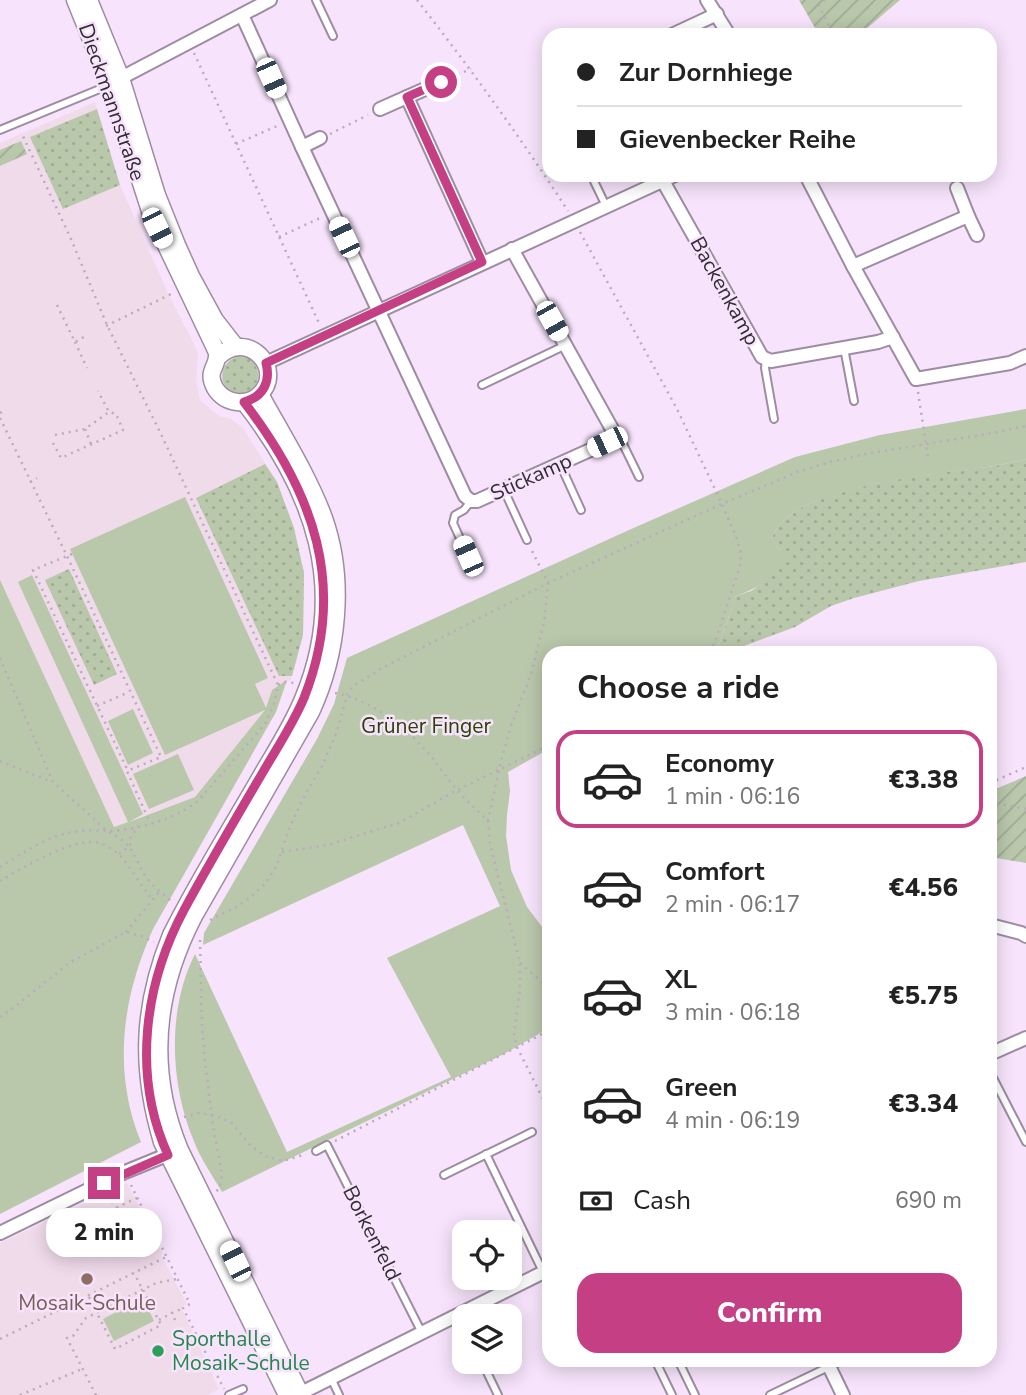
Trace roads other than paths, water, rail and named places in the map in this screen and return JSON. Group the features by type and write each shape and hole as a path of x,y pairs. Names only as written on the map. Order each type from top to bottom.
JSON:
{"street":[{"name":"Dieckmannstraße","path":"75,0 115,81 151,214 218,357 212,373 216,389 230,401 244,402 265,429 289,469 310,516 324,590 323,624 316,662 299,709 184,910 171,935 157,974 150,1002 146,1060 155,1118 162,1142 174,1152"},
{"name":"Dieckmannstraße","path":"89,0 153,184 191,276 228,338 236,347 256,351 266,363"},
{"path":"115,81 270,0"},
{"path":"707,0 725,28"},
{"path":"687,28 717,14"},
{"name":"Stickamp","path":"242,15 465,496 477,501 504,490 607,442 612,435"},
{"path":"380,109 441,82"},
{"path":"407,97 482,262"},
{"path":"302,147 320,138"},
{"path":"244,402 253,400 260,394 268,379 266,363 660,182"},
{"name":"Backenkamp","path":"671,182 762,357 771,361 893,337"},
{"path":"810,182 916,379 1010,363 1026,356"},
{"path":"957,188 977,235"},
{"path":"853,266 968,216"},
{"path":"512,249 612,429 612,435"},
{"path":"218,357 226,350 236,347"},
{"name":"Dieckmannstraße","path":"260,394 311,490 327,530 336,580 330,657 316,703 179,947 169,976 161,1020 160,1062 174,1152 296,1395"},
{"path":"997,926 1026,936"},
{"path":"997,1051 1026,1038"},
{"path":"0,1233 125,1172 174,1152"},
{"path":"489,1304 542,1273"},
{"path":"296,1395 422,1333 452,1323"},
{"path":"829,1367 843,1395"}],"lane":[{"path":"316,0 333,36"},
{"path":"0,130 115,81"},
{"path":"594,182 606,206"},
{"path":"482,385 566,345"},
{"path":"844,348 854,401"},
{"path":"766,359 765,368 774,419"},
{"path":"612,435 621,440 639,477"},
{"path":"560,464 581,510"},
{"path":"504,490 527,540"},
{"path":"468,556 453,523 455,514 464,510 471,500"},
{"path":"997,1085 1026,1141"},
{"path":"444,1175 531,1132"},
{"path":"316,1151 335,1140"},
{"name":"Borkenfeld","path":"327,1145 422,1333"},
{"path":"486,1154 542,1263"},
{"path":"658,1367 672,1395"},
{"path":"681,1367 695,1395"},
{"path":"770,1395 820,1367"},
{"path":"487,1374 498,1395"},
{"path":"331,1378 339,1395"},
{"path":"228,1395 243,1388"}],"place":[{"name":"Mosaik-Schule","path":"87,1279"},
{"name":"Sporthalle Mosaik-Schule","path":"158,1351"}],"park label":[{"name":"Grüner Finger","path":"426,726"}]}
